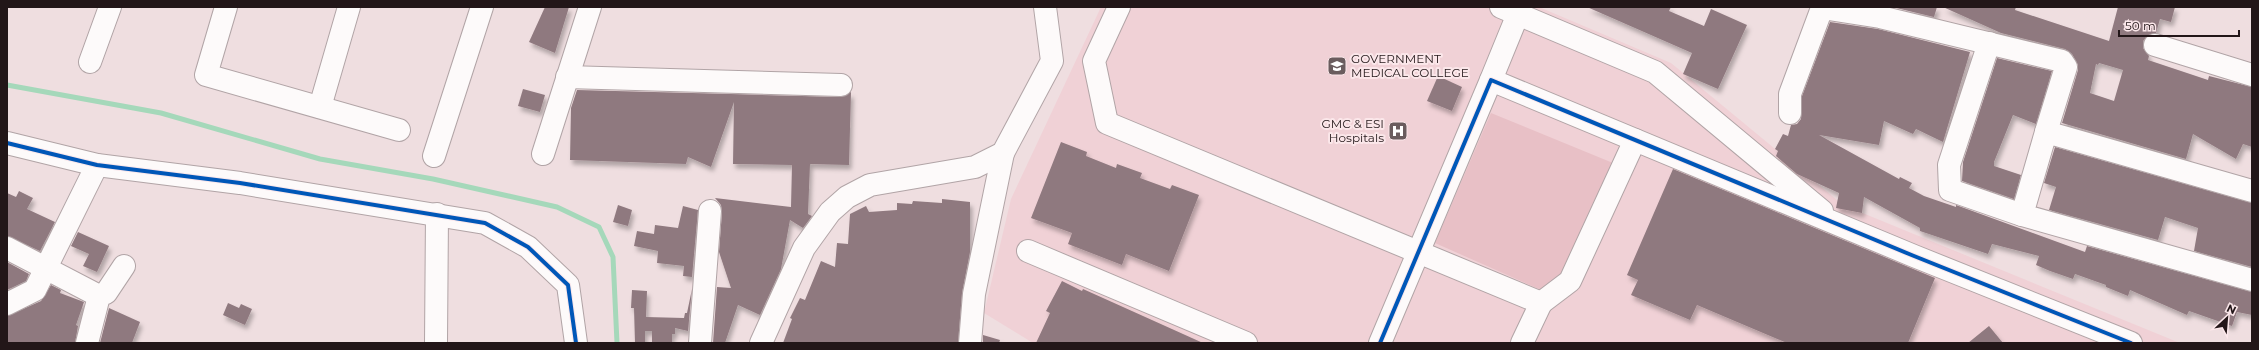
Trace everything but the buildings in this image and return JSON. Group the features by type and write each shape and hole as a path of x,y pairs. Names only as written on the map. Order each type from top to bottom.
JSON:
{"street":[{"path":"90,62 110,7"},
{"path":"226,7 206,75 399,130"},
{"path":"320,107 349,7"},
{"path":"434,156 482,7"},
{"path":"542,154 590,7"},
{"path":"970,343 974,294 1003,153 1052,61 1045,7"},
{"path":"1119,7 1094,61 1107,123 1541,303"},
{"path":"1790,113 1790,94 1822,8 1881,12 1989,43 2055,58 2062,61 2066,66 2022,215"},
{"path":"1380,343 1491,80 1509,11 1654,72 1839,225"},
{"path":"1989,43 1949,165 1950,190 2022,215 2252,280"},
{"path":"2155,45 2252,75"},
{"path":"567,77 841,85"},
{"path":"1491,80 1839,225 2131,343"},
{"path":"2046,132 2252,191"},
{"path":"1522,343 1541,303 1570,280 1635,140"},
{"path":"7,143 97,165 240,183 485,222 528,247 568,285 576,343"},
{"path":"761,343 804,248 830,212 847,197 870,185 975,166 1003,153"},
{"path":"7,304 35,290 97,165"},
{"path":"700,343 710,211"},
{"path":"436,343 437,214"},
{"path":"7,248 47,267 99,296"},
{"path":"1028,251 1246,343"},
{"path":"99,296 106,293 124,266"},
{"path":"87,343 99,296"}],"shaded area":[{"name":"GMC & ESI Hospitals","path":"1101,7 1539,7 1671,63 1843,205 2180,343 1033,343 984,313 1011,199"},
{"path":"1491,113 1613,163 1557,297 1435,243"}],"waterway":[{"path":"7,85 161,113 320,159 433,179 557,207 599,227 613,257 617,343"}],"cycle path":[{"path":"1380,343 1491,80 1914,256 2131,343"},
{"path":"7,143 97,165 240,183 485,223 528,247 568,285 576,343"}],"place":[{"name":"GOVERNMENT MEDICAL COLLEGE","path":"1337,66"},
{"name":"GMC & ESI Hospitals","path":"1398,131"}]}
